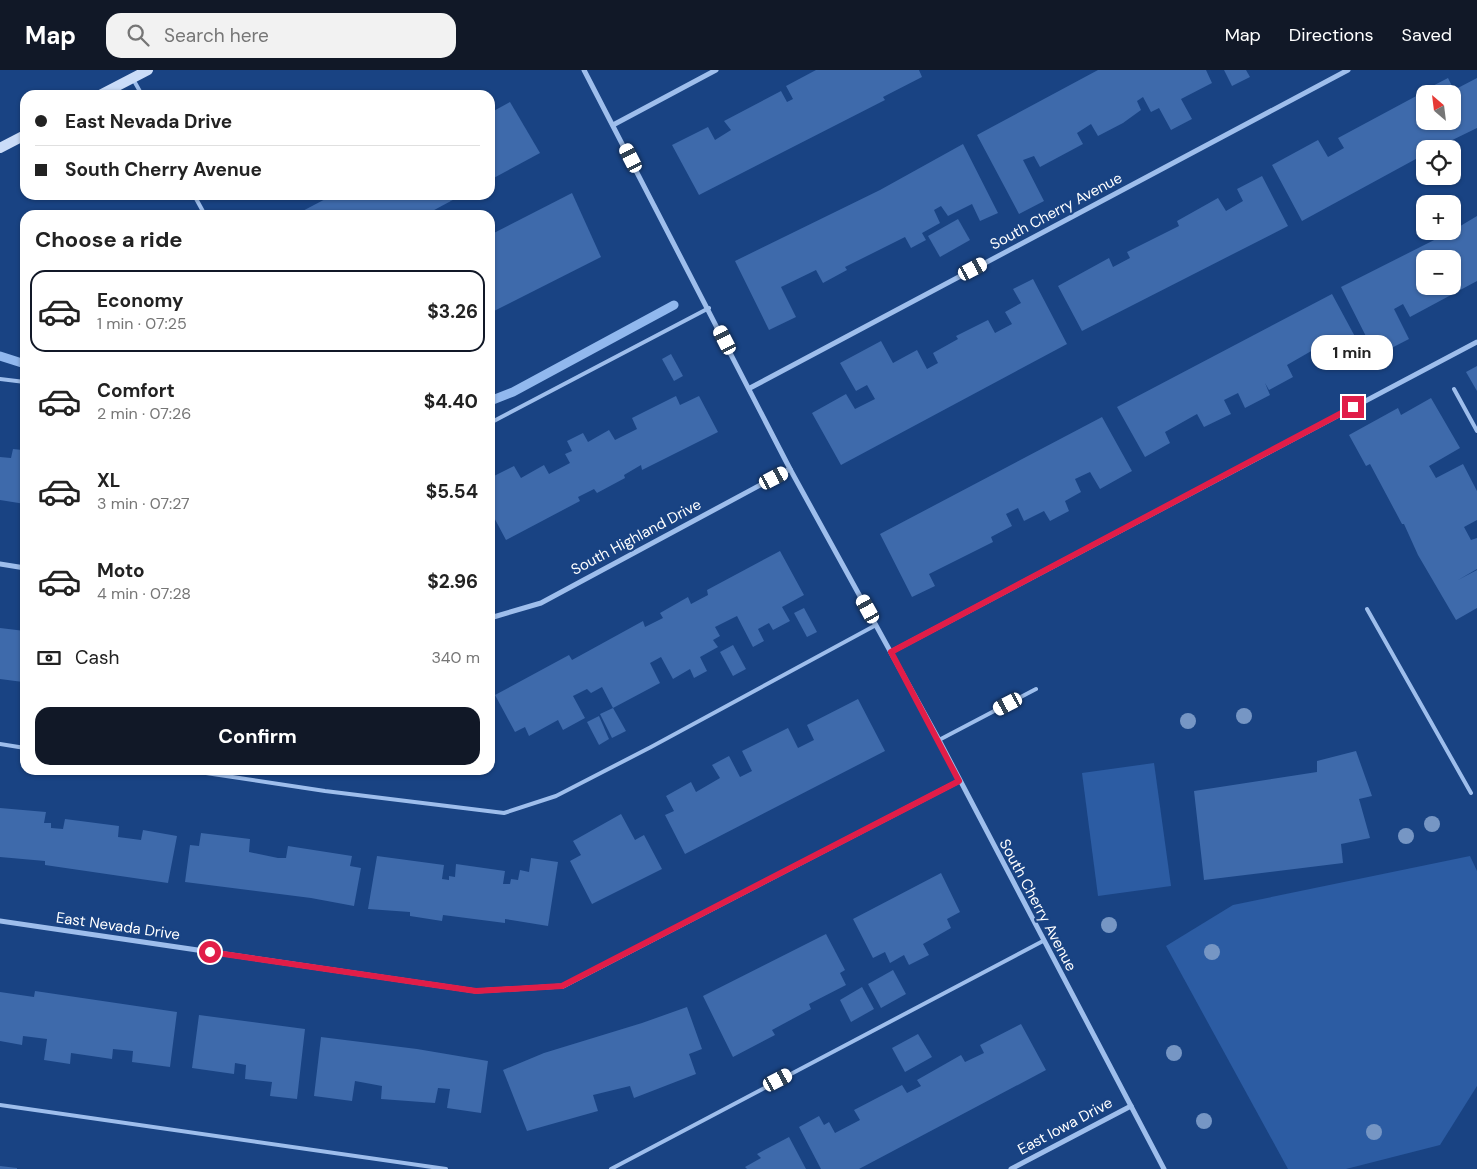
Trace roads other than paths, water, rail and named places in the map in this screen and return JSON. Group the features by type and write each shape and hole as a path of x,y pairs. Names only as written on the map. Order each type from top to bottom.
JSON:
{"main road":[{"path":"110,90 148,70"},
{"path":"0,147 20,137"}],"street":[{"name":"South Cherry Avenue","path":"584,70 709,308 790,469 939,740 1164,1169"},
{"path":"614,125 716,70"},
{"name":"South Cherry Avenue","path":"750,388 1348,70"},
{"path":"891,652 1477,342"},
{"name":"South Highland Drive","path":"495,617 541,603 790,469"},
{"path":"0,564 20,567"},
{"name":"East Nevada Drive","path":"0,921 476,991 562,986 959,781"},
{"name":"East Iowa Drive","path":"1011,1169 1131,1106"}],"lane":[{"path":"133,78 139,90"},
{"path":"495,420 709,308"},
{"path":"0,378 20,381"},
{"path":"1454,389 1477,431"},
{"path":"1367,609 1470,793"},
{"path":"219,775 325,791 504,813 556,796 652,747 876,625"},
{"path":"939,740 1036,689"},
{"path":"0,744 20,747"},
{"path":"611,1169 1043,940"},
{"path":"0,1105 446,1169"}],"waterway":[{"path":"495,399 513,392 674,305"},
{"path":"0,356 20,362"}]}
